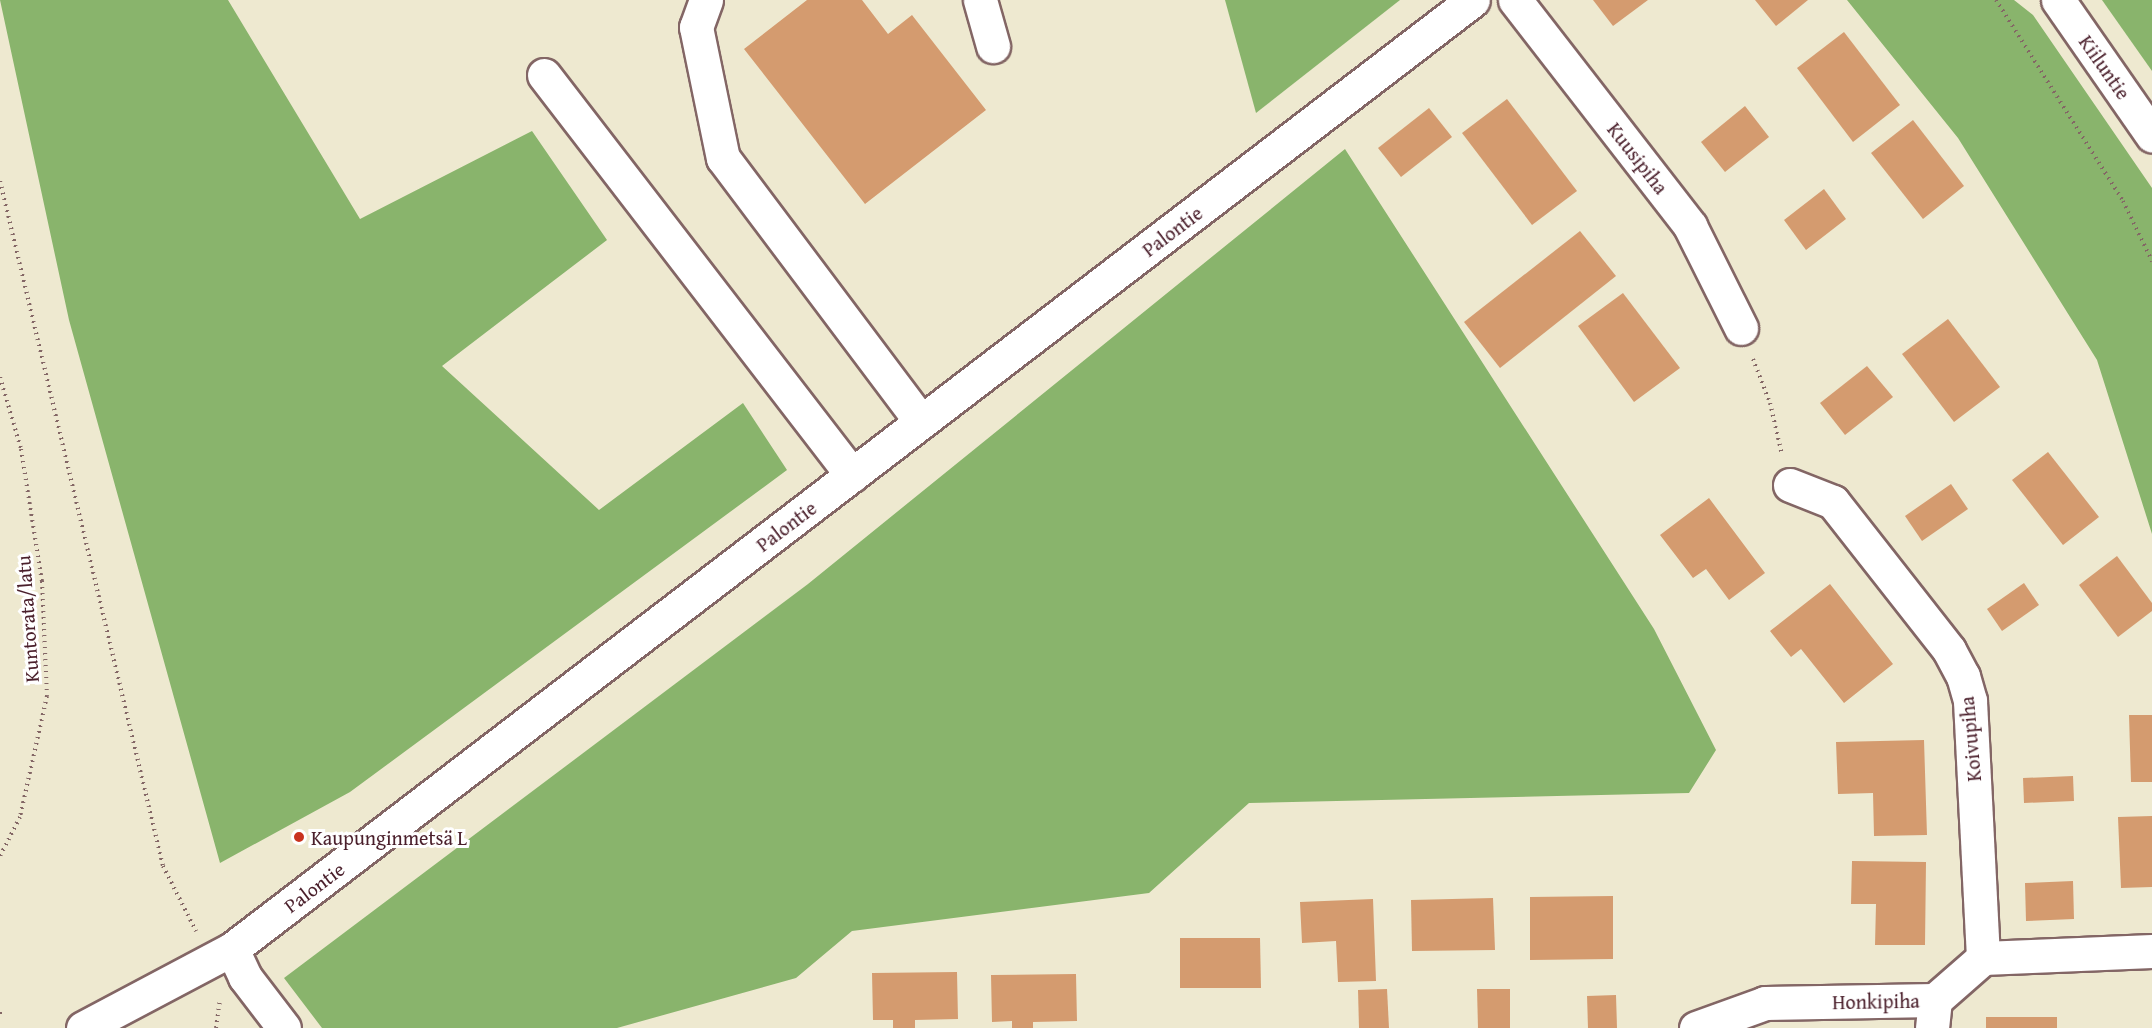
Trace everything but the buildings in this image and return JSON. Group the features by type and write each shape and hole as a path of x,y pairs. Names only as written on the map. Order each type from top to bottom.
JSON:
{"street":[{"path":"706,0 696,27 723,159 921,422"},
{"path":"980,0 993,46"},
{"name":"Palontie","path":"83,1028 228,970 852,475 1473,0"},
{"name":"Kuusipiha","path":"1515,0 1690,226 1741,328"},
{"name":"Kiiluntie","path":"2058,0 2152,135"},
{"path":"544,75 852,475"},
{"name":"Koivupiha","path":"1790,485 1833,502 1949,650 1963,676 1970,701 1983,958"},
{"path":"1983,958 2152,951"},
{"name":"Honkipiha","path":"1696,1028 1766,1003 1934,1014 1983,958"},
{"path":"228,970 284,1028"}],"path":[{"path":"1996,0 2123,201 2152,261"},
{"path":"0,182 163,866 228,970 216,1028"},
{"path":"1741,328 1770,403 1790,485"},
{"name":"Kuntorata/latu","path":"0,377 21,449 42,581 47,696 20,817 0,856"}],"green space":[{"path":"0,0 228,0 360,219 532,131 607,240 442,366 599,510 743,403 787,470 350,792 220,863 69,320"},
{"path":"1225,0 1400,0 1256,113"},
{"path":"1847,0 2014,0 2033,15 2152,188 2152,534 2097,360 1958,138"},
{"path":"2102,0 2152,0 2152,71"},
{"path":"1345,149 1654,629 1716,750 1689,793 1249,803 1149,893 852,931 796,978 617,1028 322,1028 284,978 808,584"}],"place":[{"name":"Kaupunginmetsä L","path":"299,837"}]}
